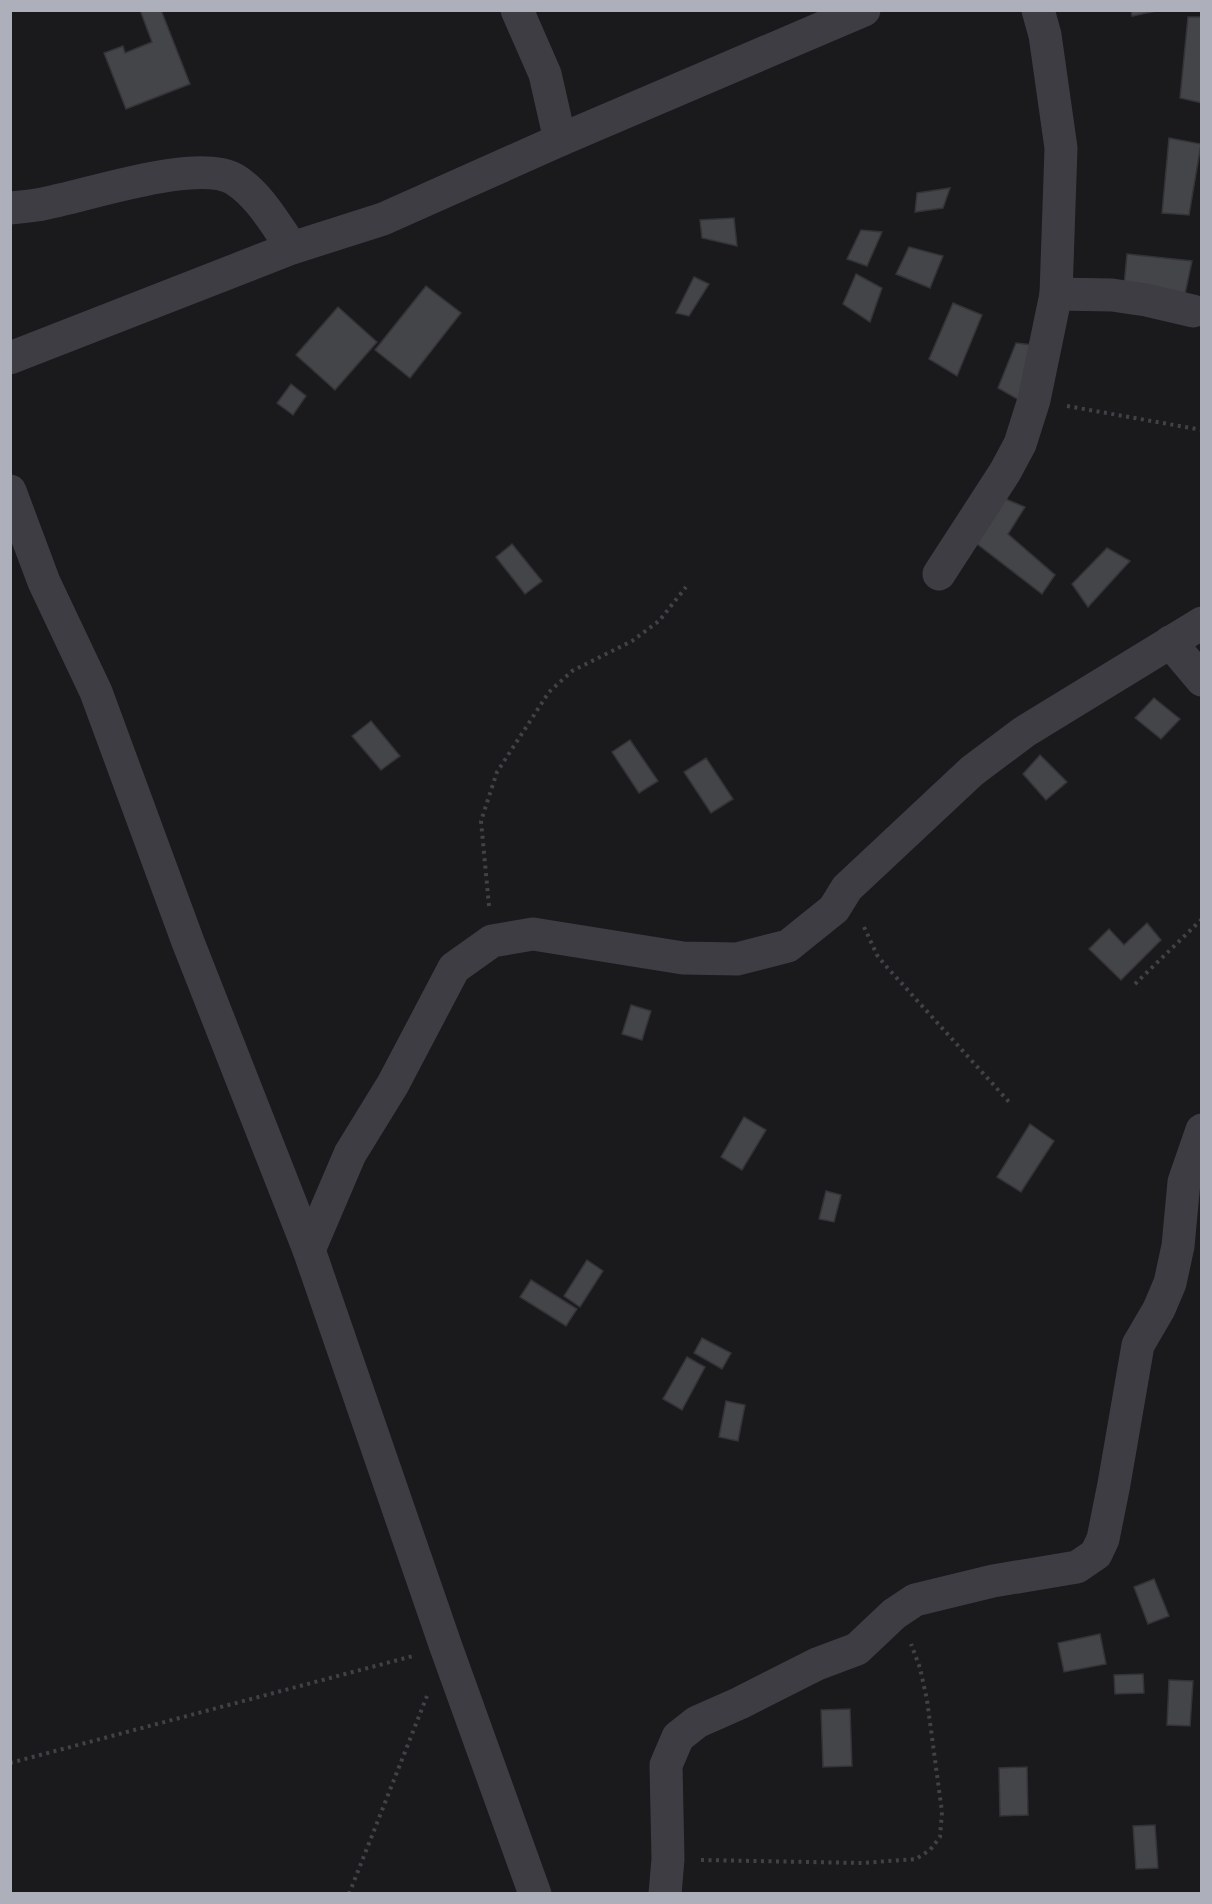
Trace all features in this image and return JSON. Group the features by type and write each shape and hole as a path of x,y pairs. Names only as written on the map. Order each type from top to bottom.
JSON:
{"street":[{"path":"517,10 545,74 560,140"},
{"path":"10,358 292,248 383,219 560,140 864,10"},
{"path":"939,574 1005,472 1020,444 1034,400 1056,294 1061,148 1045,35 1038,10"},
{"path":"10,208 47,203 115,186 186,173 210,172 234,179 255,196 292,248"},
{"path":"1056,294 1112,295 1193,311"},
{"path":"10,491 44,582 96,692 188,942 309,1250 446,1647 535,1893"},
{"path":"309,1250 350,1154 393,1084 454,968 492,941 532,934 683,958 737,959 788,946 834,909 847,888 972,771 1024,732 1202,623"},
{"path":"1170,642 1202,680"},
{"path":"665,1893 668,1859 666,1765 678,1737 697,1722 817,1664 857,1649 894,1614 915,1600 993,1581 1077,1567 1096,1554 1103,1539 1138,1345 1159,1309 1170,1283 1178,1246 1184,1182 1202,1130"}],"path":[{"path":"1034,400 1202,430"},
{"path":"492,941 481,821 497,772 549,692 572,671 632,641 659,621 686,587"},
{"path":"847,888 877,955 1010,1103"},
{"path":"1135,984 1202,919"},
{"path":"668,1859 862,1863 916,1859 930,1850 940,1837 942,1812 927,1701 912,1644 894,1614"},
{"path":"10,1763 446,1647"},
{"path":"349,1893 446,1647"}],"building":[{"path":"140,10 161,10 190,84 126,109 104,53 123,46 125,53 152,42"},
{"path":"1131,10 1161,10 1132,16"},
{"path":"1188,17 1202,17 1202,103 1180,98"},
{"path":"1169,138 1201,144 1189,215 1162,213"},
{"path":"950,188 943,208 915,212 917,193"},
{"path":"734,218 737,246 702,238 700,220"},
{"path":"861,230 882,232 867,266 847,259"},
{"path":"909,247 943,256 930,288 896,274"},
{"path":"1127,254 1192,261 1182,308 1124,286"},
{"path":"856,274 882,288 870,322 843,304"},
{"path":"694,277 709,284 689,316 676,313"},
{"path":"426,286 461,313 410,378 375,350"},
{"path":"953,303 982,315 957,376 929,359"},
{"path":"338,307 377,342 335,390 296,355"},
{"path":"1016,343 1041,346 1033,408 998,388"},
{"path":"291,384 306,396 293,415 277,403"},
{"path":"1003,498 1025,507 1008,534 1055,575 1042,594 972,540"},
{"path":"512,544 542,581 525,594 496,557"},
{"path":"1107,548 1130,561 1088,607 1072,584"},
{"path":"1154,698 1180,719 1161,739 1135,718"},
{"path":"371,721 400,756 381,770 352,736"},
{"path":"630,740 658,781 639,793 612,752"},
{"path":"1040,755 1067,782 1046,800 1023,774"},
{"path":"706,758 733,799 711,813 684,772"},
{"path":"1147,923 1161,940 1121,980 1089,949 1109,929 1124,945"},
{"path":"631,1005 651,1011 642,1040 622,1034"},
{"path":"744,1117 766,1130 742,1170 721,1157"},
{"path":"1030,1124 1054,1141 1021,1192 997,1177"},
{"path":"826,1191 841,1195 834,1222 819,1219"},
{"path":"587,1260 603,1271 580,1307 564,1296"},
{"path":"531,1280 577,1309 566,1326 520,1297"},
{"path":"702,1338 731,1353 722,1369 694,1353"},
{"path":"687,1357 705,1367 682,1410 663,1399"},
{"path":"726,1401 745,1405 738,1441 719,1437"},
{"path":"1154,1579 1169,1616 1148,1624 1134,1587"},
{"path":"1100,1634 1106,1664 1064,1672 1058,1643"},
{"path":"1143,1674 1144,1693 1115,1694 1114,1675"},
{"path":"1169,1680 1193,1681 1190,1726 1167,1725"},
{"path":"850,1709 852,1766 823,1767 821,1710"},
{"path":"1027,1767 1028,1815 1000,1816 999,1768"},
{"path":"1155,1825 1158,1868 1136,1869 1133,1826"}]}
